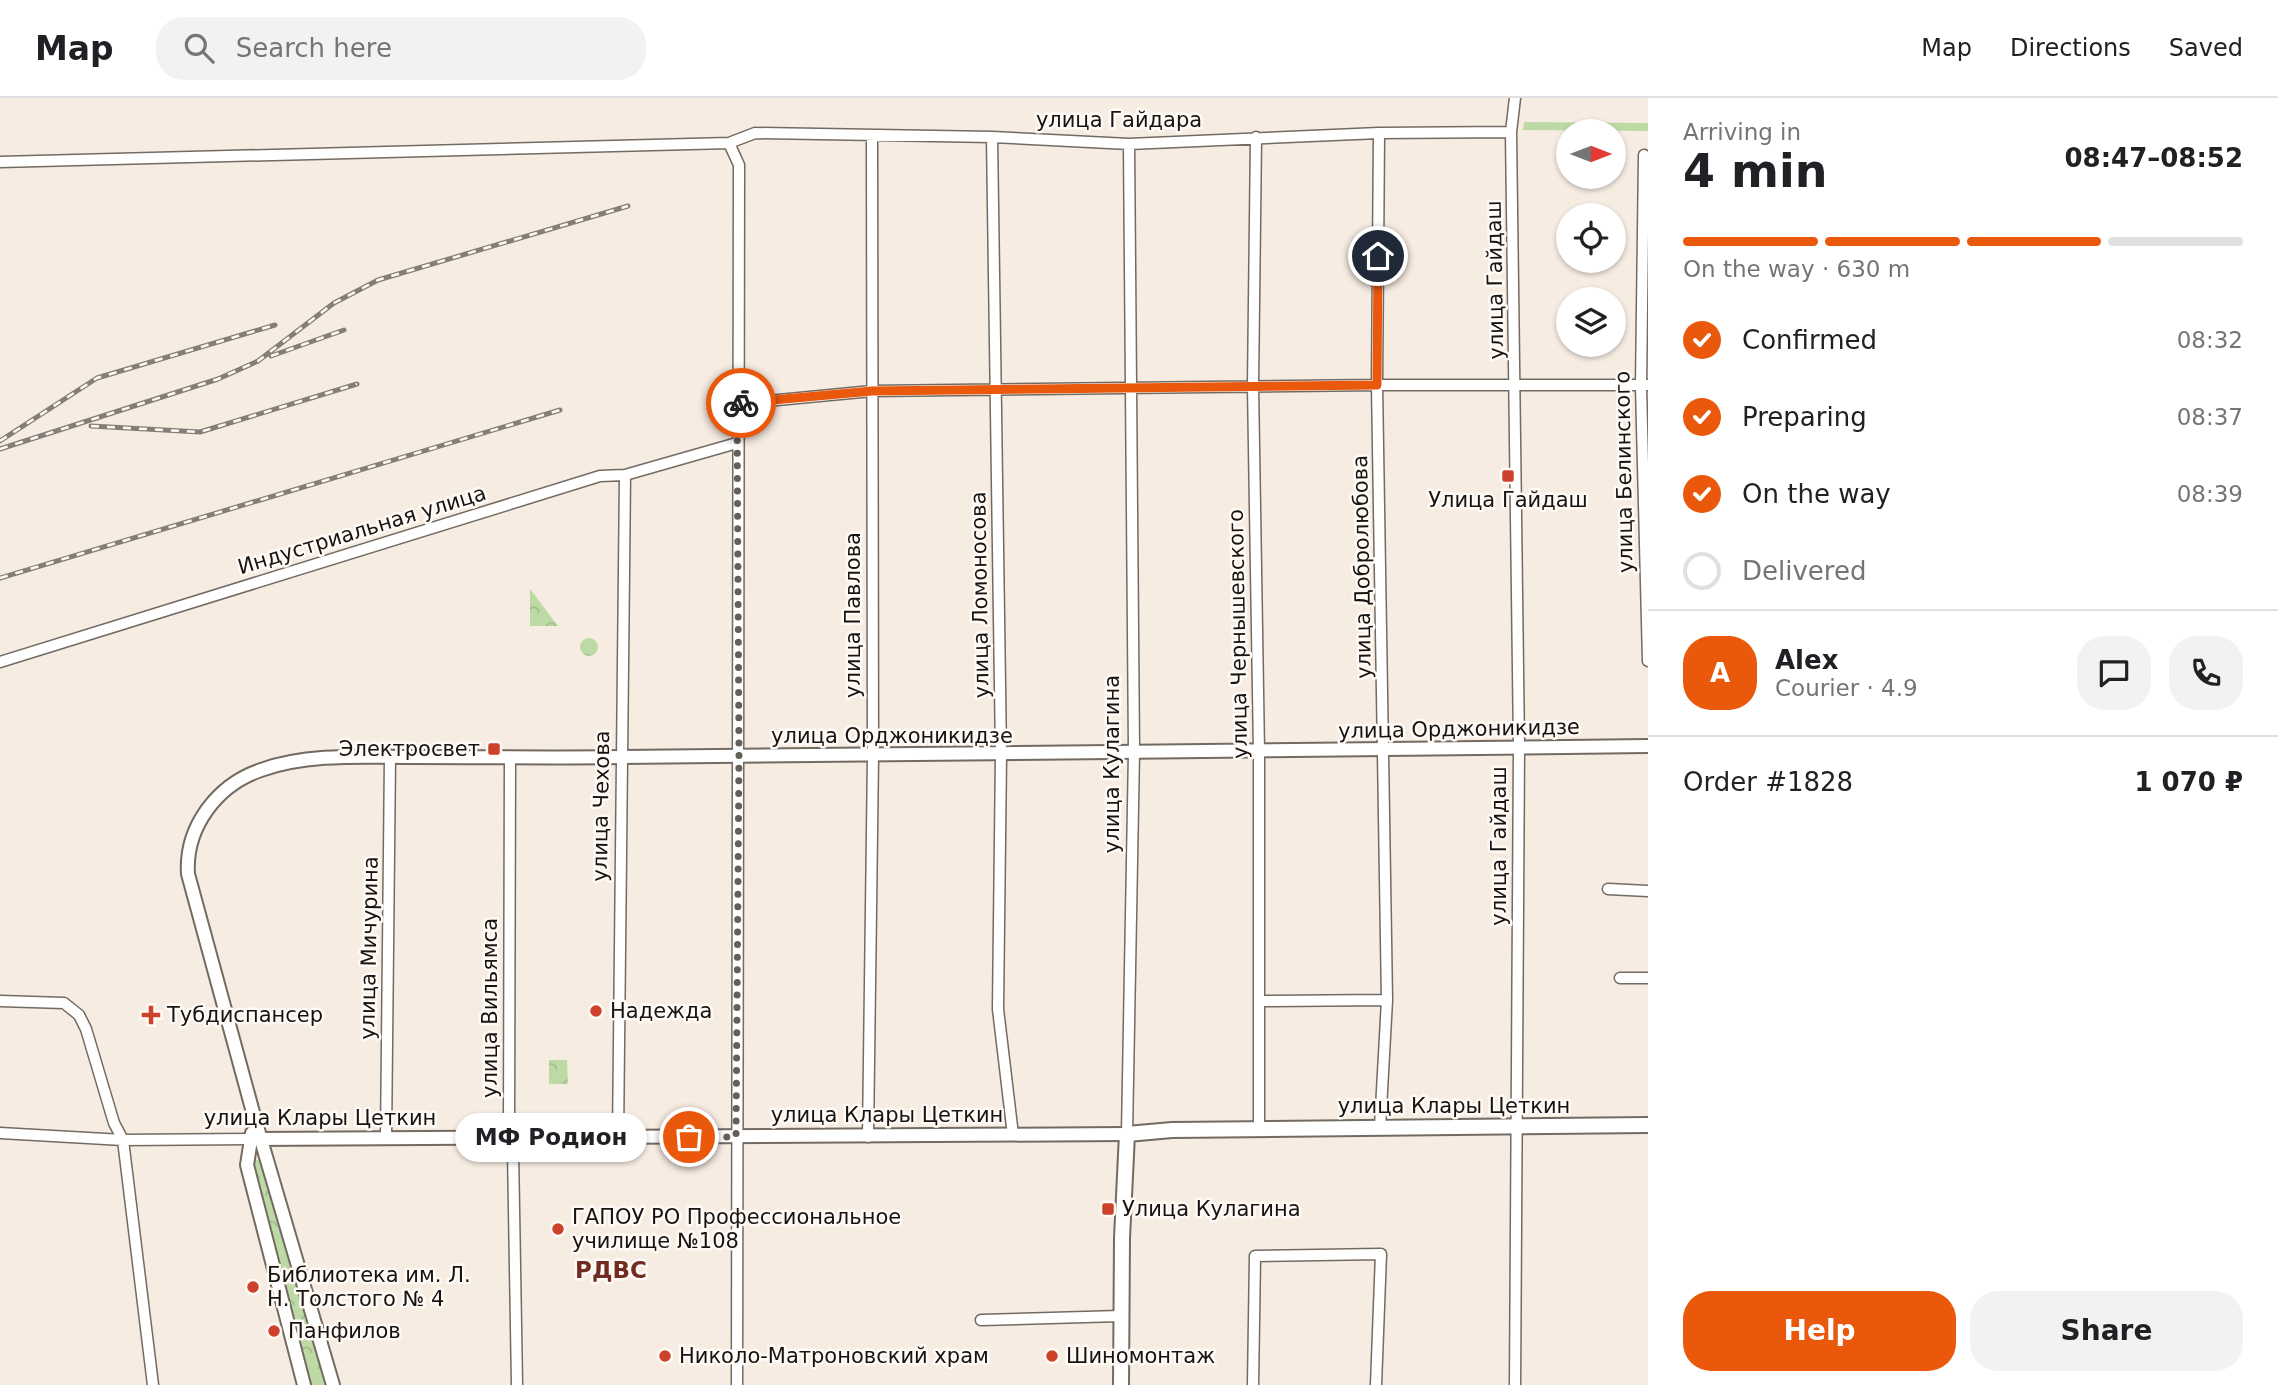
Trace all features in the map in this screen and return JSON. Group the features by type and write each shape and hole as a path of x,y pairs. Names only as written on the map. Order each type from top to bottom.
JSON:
{"main road":[{"name":"улица Клары Цеткин","path":"1128,1133 1380,1127 1648,1125"},
{"name":"улица Кулагина","path":"1121,1385 1120,1316 1128,1133"}],"street":[{"name":"улица Гайдаш","path":"1514,1385 1519,747 1517,387 1511,132 1515,98"},
{"name":"улица Гайдара","path":"729,143 755,133 992,137 1129,144 1379,133 1511,132"},
{"name":"улица Добролюбова","path":"1379,133 1377,385 1387,1000 1380,1127"},
{"name":"улица Павлова","path":"868,1137 873,756 872,135"},
{"name":"улица Ломоносова","path":"992,137 1001,754 998,1009 1013,1135"},
{"name":"улица Чернышевского","path":"1256,137 1253,386 1259,752 1259,1129"},
{"path":"0,162 729,143 738,165 737,1385"},
{"name":"улица Кулагина","path":"1128,1133 1134,752 1129,144"},
{"name":"улица Белинского","path":"1644,155 1648,661"},
{"path":"737,404 872,391 1377,385 1644,386"},
{"name":"Индустриальная улица","path":"0,662 600,477 625,475 737,443"},
{"name":"улица Чехова","path":"618,1138 625,475"},
{"name":"улица Орджоникидзе","path":"256,1139 254,1116 192,892 187,860 193,832 224,791 247,775 286,763 390,757 873,756 1648,746"},
{"name":"улица Мичурина","path":"386,1138 390,757"},
{"name":"улица Вильямса","path":"510,757 511,1138 517,1385"},
{"path":"1608,889 1648,891"},
{"path":"1620,978 1648,978"},
{"path":"1261,1000 1387,1000"},
{"path":"0,1001 46,1001 72,1006 86,1029 114,1123 123,1140 153,1385"},
{"name":"улица Клары Цеткин","path":"0,1133 123,1140 868,1137 1128,1133"},
{"path":"256,1139 247,1166 304,1385"},
{"path":"256,1139 333,1385"},
{"path":"1253,1385 1255,1256 1381,1254 1376,1385"},
{"path":"981,1320 1120,1316"}],"green space":[{"path":"1524,122 1556,122 1556,130 1523,130"},
{"path":"1626,123 1648,123 1648,131 1626,131"},
{"path":"530,589 558,626 530,626"},
{"path":"589,638 597,643 598,647 593,655 589,656 581,651 580,647 585,639"},
{"path":"549,1060 567,1060 568,1084 549,1084"},
{"path":"265,1158 327,1385 310,1385 250,1162"}],"railway":[{"path":"0,449 218,379 258,361 334,303 378,280 628,206"},
{"path":"0,441 97,378 275,325"},
{"path":"271,356 344,330"},
{"path":"91,426 200,432 357,384"},
{"path":"0,578 560,410"}],"way so far":[{"path":"689,1137 736,1137 739,756 737,404 741,403"}],"place":[{"name":"Улица Гайдаш","path":"1508,476"},
{"name":"Электросвет","path":"494,749"},
{"name":"Надежда","path":"596,1011"},
{"name":"Тубдиспансер","path":"151,1015"},
{"name":"МФ Родион","path":"689,1137"},
{"name":"Улица Кулагина","path":"1108,1209"},
{"name":"ГАПОУ РО Профессиональное училище №108","path":"558,1229"},
{"name":"Библиотека им. Л. Н. Толстого № 4","path":"253,1287"},
{"name":"Панфилов","path":"274,1331"},
{"name":"Николо-Матроновский храм","path":"665,1356"},
{"name":"Шиномонтаж","path":"1052,1356"}],"district":[{"name":"РДВС","path":"611,1270"}],"route":[{"path":"741,403 872,391 1377,385 1378,256"}]}
